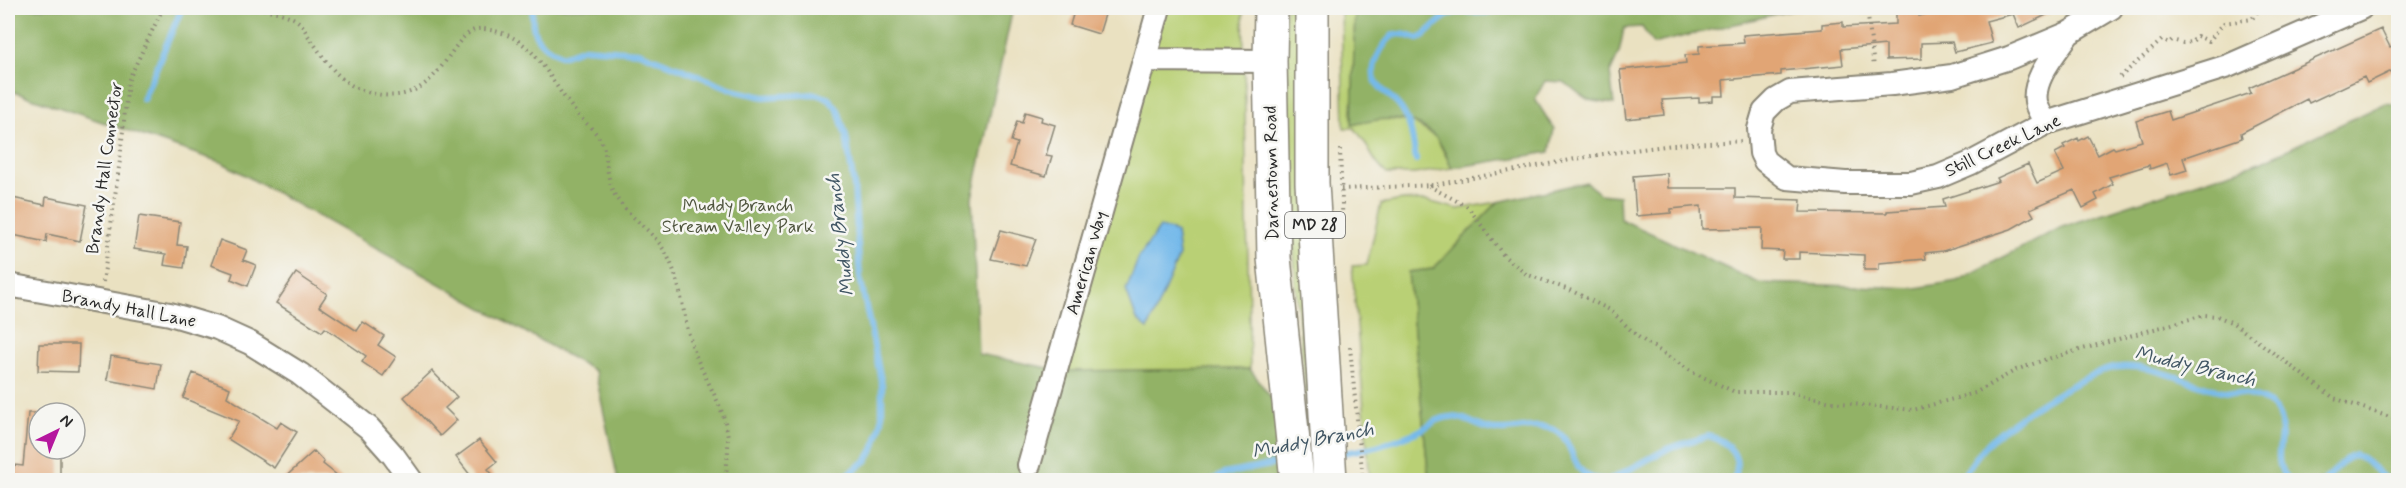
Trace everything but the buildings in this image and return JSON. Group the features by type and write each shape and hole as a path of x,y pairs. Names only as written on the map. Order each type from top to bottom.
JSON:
{"main road":[{"name":"Darnestown Road","path":"1271,8 1274,258 1291,441 1297,478"},
{"name":"MD 28","path":"1312,8 1312,183 1329,478"}],"street":[{"name":"American Way","path":"1029,465 1159,8"},
{"path":"1758,140 1764,112 1776,100 1790,92 1952,76 2009,58 2068,33 2111,8"},
{"name":"Still Creek Lane","path":"1758,140 1765,161 1787,178 1845,183 1911,183 1938,177 1971,163 2046,123 2228,66 2361,8"},
{"path":"2046,123 2036,105 2036,89 2068,33"},
{"path":"1145,60 1270,61"},
{"name":"Brandy Hall Lane","path":"8,285 170,314 217,328 250,343 300,374 369,428 411,480"}],"path":[{"name":"Brandy Hall Connector","path":"100,302 120,160 128,81 163,8"},
{"path":"258,8 282,14 301,23 334,72 348,85 379,95 403,94 423,88 449,57 459,40 480,28 507,33 526,44 574,111 602,141 605,171 616,197 660,244 669,261 678,286 693,350 727,430 726,480"},
{"path":"1867,8 1876,85"},
{"path":"2110,82 2119,78 2162,40 2192,42 2197,36 2209,41 2224,23 2252,19 2260,8"},
{"path":"1344,244 1341,187 1429,186 1622,152 1758,140"},
{"path":"1429,186 1468,207 1504,255 1526,274 1572,291 1610,310 1637,336 1692,372 1735,392 1788,392 1831,402 1913,410 1975,393 2016,370 2044,360 2204,315 2217,316 2234,323 2334,398 2398,420"},
{"path":"1350,344 1363,480"}],"green space":[{"name":"Muddy Branch Stream Valley Park","path":"8,8 1013,8 972,198 978,354 1064,371 1250,369 1289,422 1297,480 618,480 595,371 223,163 8,90"},
{"path":"1166,8 1243,8 1250,369 1064,371"},
{"path":"1285,8 1302,8 1314,480 1295,279"},
{"path":"1341,8 1355,8 1352,125 1379,118 1412,122 1436,137 1452,168 1415,174 1387,174 1354,128 1344,128"},
{"path":"1355,8 1801,8 1653,44 1642,27 1624,28 1619,53 1610,73 1614,104 1588,100 1564,82 1545,81 1535,99 1554,129 1550,152 1452,168 1436,138 1418,124 1385,119 1352,125"},
{"path":"2386,103 2398,105 2398,480 1429,480 1408,272 1433,269 1498,202 1586,182 1600,194 1619,196 1620,219 1759,283 1916,288 1957,281 2062,227 2263,161"},
{"path":"1403,200 1427,201 1458,209 1498,202 1433,269 1408,272 1429,480 1370,480 1352,266 1367,265 1381,204"}],"water":[{"path":"1160,227 1176,232 1179,256 1148,329 1137,320 1126,290 1139,257"}],"waterway":[{"path":"143,99 182,8"},
{"name":"Muddy Branch","path":"533,8 533,26 537,38 562,56 584,48 639,52 737,91 764,97 816,94 828,98 838,110 846,136 854,186 860,277 882,385 882,420 875,446 867,460 841,480"},
{"path":"1416,160 1408,122 1399,106 1379,86 1374,76 1375,63 1381,50 1393,35 1402,34 1419,39 1443,18 1453,13 1483,13 1499,8"},
{"name":"Muddy Branch","path":"1961,480 1986,445 2016,420 2072,385 2091,376 2121,367 2145,368 2214,389 2251,396 2271,405 2278,413 2281,422 2279,461 2288,480"},
{"name":"Muddy Branch","path":"1338,454 1388,443 1417,432 1440,419 1456,417 1491,429 1532,427 1552,429 1566,440 1577,465 1583,472 1591,478 1603,480"},
{"name":"Muddy Branch","path":"1610,480 1669,448 1708,436 1723,442 1733,452 1737,465 1734,480"},
{"name":"Muddy Branch","path":"2325,480 2346,459 2355,455 2364,459 2386,480"},
{"name":"Muddy Branch","path":"1213,480 1224,474 1286,462"}]}
